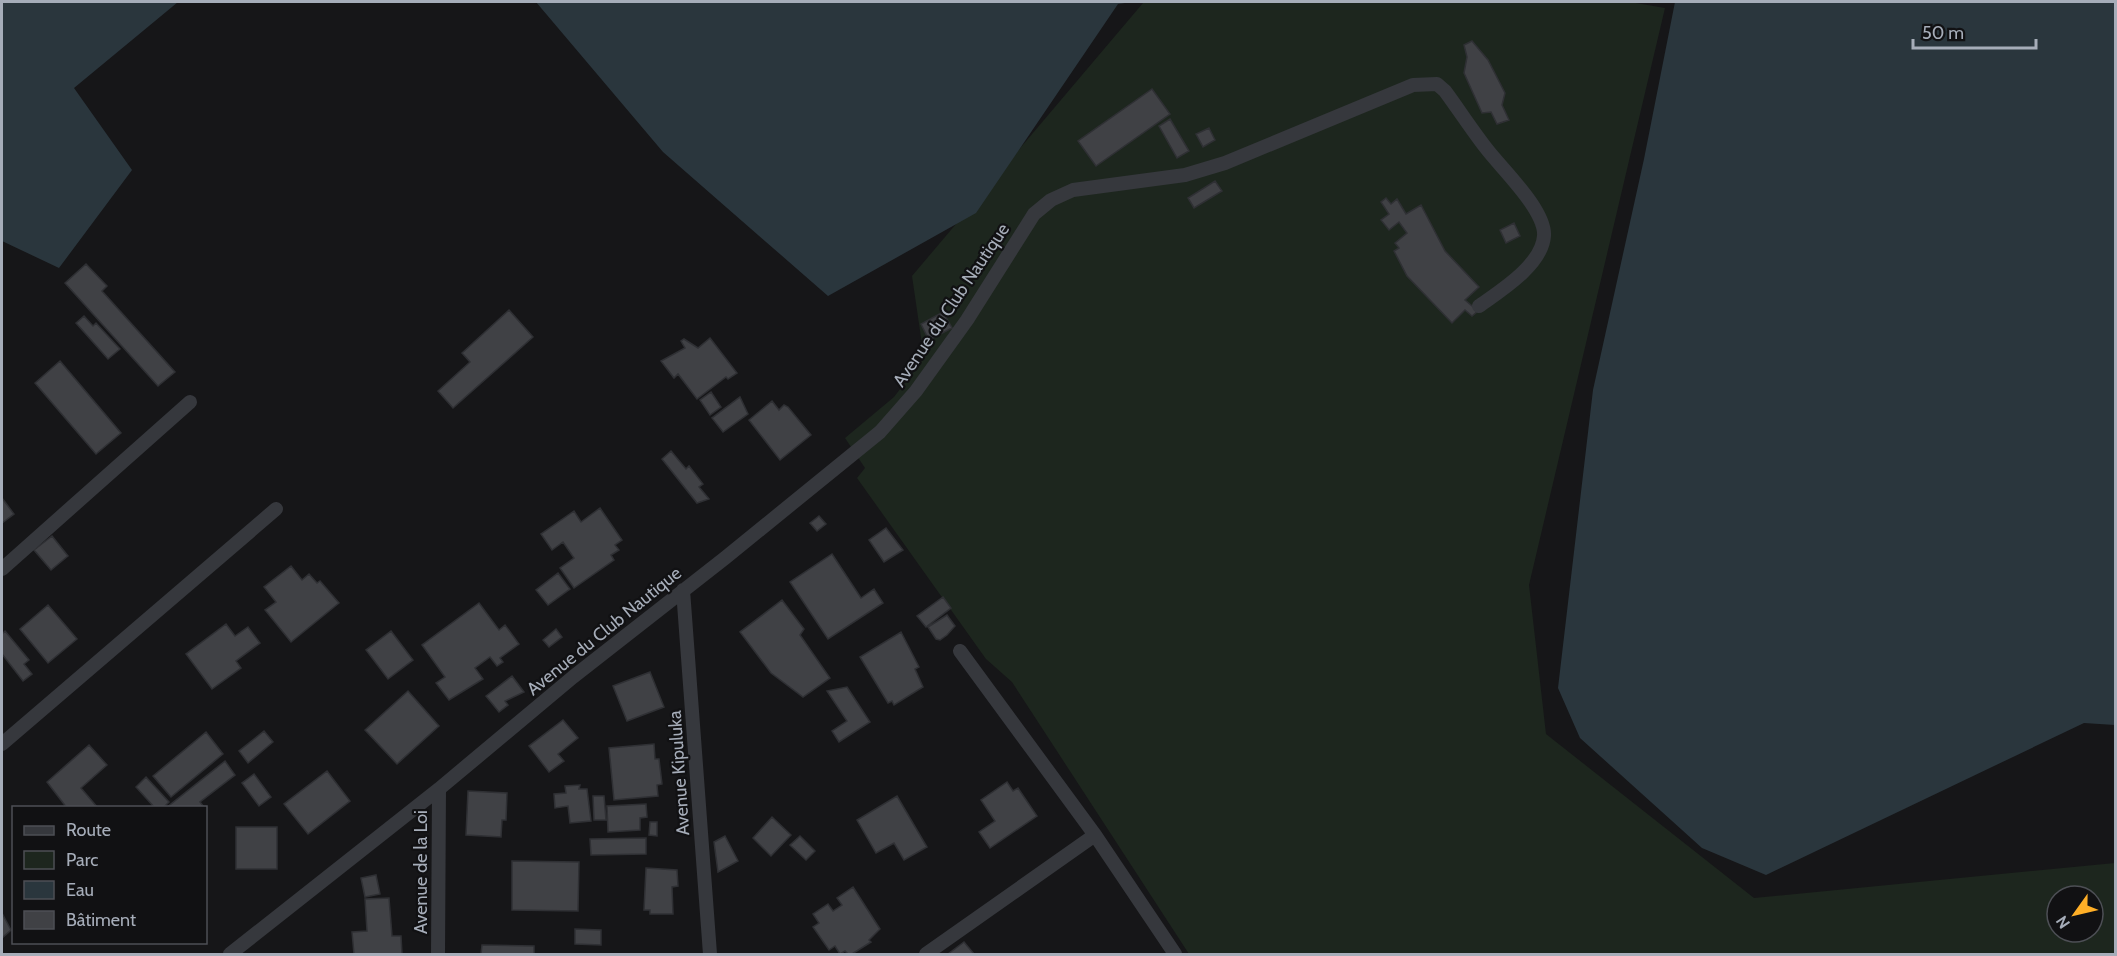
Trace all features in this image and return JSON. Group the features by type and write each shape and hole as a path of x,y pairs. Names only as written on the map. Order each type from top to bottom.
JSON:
{"street":[{"name":"Avenue du Club Nautique","path":"230,954 439,789 573,677 880,432 929,373 1034,214 1051,200 1073,190 1185,175 1226,163 1305,132 1413,85 1437,84 1445,91 1486,148 1527,198 1543,227 1544,237 1531,263 1520,276 1479,306"},
{"path":"2,569 190,402"},
{"path":"2,744 276,509"},
{"name":"Avenue Kipuluka","path":"683,590 710,954"},
{"path":"960,651 1095,835 1175,954"},
{"name":"Avenue de la Loi","path":"438,954 439,789"},
{"path":"926,954 1095,835"}],"green space":[{"path":"1630,2 1665,8 1529,585 1546,734 1754,898 2115,863 2115,954 1189,954 1012,682 986,659 857,478 865,468 845,438 894,397 924,358 912,276 1143,3"}],"water":[{"path":"2,2 178,2 74,88 132,170 59,268 2,241"},
{"path":"536,2 1132,2 1118,4 976,213 828,296 663,152"},
{"path":"1675,2 2115,2 2115,725 2084,723 1766,875 1702,848 1580,738 1558,688 1593,390 1644,159"}],"building":[{"path":"1472,41 1488,60 1505,93 1502,105 1509,120 1497,124 1491,112 1482,113 1464,73 1467,57 1464,45"},
{"path":"1152,89 1170,114 1096,166 1078,141"},
{"path":"1170,119 1189,151 1177,158 1159,126"},
{"path":"1209,128 1215,140 1203,147 1196,134"},
{"path":"1215,181 1222,191 1194,208 1188,198"},
{"path":"1386,198 1391,204 1397,199 1406,214 1421,205 1445,251 1479,287 1465,300 1478,311 1472,316 1465,310 1452,323 1407,276 1394,251 1399,248 1395,243 1407,233 1399,222 1389,230 1381,220 1389,214 1381,202"},
{"path":"1514,223 1520,236 1506,243 1500,230"},
{"path":"86,264 107,286 102,291 175,372 158,386 65,283"},
{"path":"509,310 533,337 453,408 438,391 470,362 462,353"},
{"path":"943,312 952,328 929,340 921,324"},
{"path":"84,316 93,326 96,323 120,349 108,359 76,323"},
{"path":"710,338 737,373 728,379 726,377 697,399 678,374 674,378 661,361 685,348 681,341 684,339 698,348"},
{"path":"60,361 121,433 96,454 35,383"},
{"path":"711,392 721,407 710,415 700,400"},
{"path":"740,397 748,414 723,432 712,418"},
{"path":"772,401 779,410 784,405 788,407 811,435 780,460 749,420"},
{"path":"671,451 686,469 689,466 703,484 699,487 709,499 697,503 662,459"},
{"path":"2,498 14,514 2,523"},
{"path":"600,508 622,540 615,545 619,550 611,555 614,560 574,588 560,568 574,558 563,542 552,550 541,534 574,511 581,522"},
{"path":"819,516 826,524 817,531 810,523"},
{"path":"886,528 903,550 884,562 869,540"},
{"path":"52,536 68,556 51,570 34,550"},
{"path":"832,554 861,598 874,589 883,603 828,639 790,582"},
{"path":"291,566 302,580 309,574 317,583 320,581 339,603 291,642 265,610 276,602 264,587"},
{"path":"558,573 570,589 548,605 536,590"},
{"path":"943,597 951,608 926,627 917,616"},
{"path":"782,600 804,629 800,635 830,678 803,697 771,673 740,632"},
{"path":"479,603 499,630 505,625 519,644 500,658 503,662 497,666 490,657 475,668 483,679 449,700 436,683 445,677 422,645"},
{"path":"48,605 77,639 48,663 20,629"},
{"path":"947,615 955,626 940,640 936,639 928,627"},
{"path":"226,624 235,636 248,627 260,643 236,661 241,668 212,689 186,654"},
{"path":"556,629 562,637 549,647 543,640"},
{"path":"5,631 29,660 24,664 32,674 23,681 2,654 2,634"},
{"path":"391,631 413,660 388,679 366,650"},
{"path":"901,632 919,667 915,669 923,687 894,705 892,701 888,703 860,657"},
{"path":"650,672 664,707 627,721 613,686"},
{"path":"512,676 524,692 505,701 508,705 499,712 486,696"},
{"path":"847,687 870,722 839,742 832,731 847,721 827,691"},
{"path":"408,691 439,726 397,764 365,730"},
{"path":"563,720 578,738 558,754 564,761 549,772 529,746"},
{"path":"264,731 273,742 248,763 239,751"},
{"path":"206,732 223,754 171,797 153,776"},
{"path":"654,744 655,759 659,759 662,784 657,785 658,796 614,800 609,748"},
{"path":"89,745 107,765 81,788 96,806 65,806 47,782"},
{"path":"225,761 235,775 200,802 203,806 169,806"},
{"path":"327,771 350,801 308,834 284,804"},
{"path":"254,774 271,797 259,806 242,783"},
{"path":"146,777 169,802 165,806 153,806 136,787"},
{"path":"1007,782 1013,791 1018,788 1037,816 990,848 979,832 995,821 981,800"},
{"path":"580,785 579,789 587,789 591,821 570,823 568,806 555,808 554,794 566,793 565,786"},
{"path":"468,791 507,793 506,820 502,820 501,837 466,835"},
{"path":"593,796 604,796 606,820 594,820"},
{"path":"897,796 927,847 904,860 894,843 876,853 857,820"},
{"path":"646,804 647,817 640,818 640,830 608,832 607,806"},
{"path":"772,817 791,835 771,856 753,838"},
{"path":"650,822 657,822 657,836 649,835"},
{"path":"236,827 277,827 277,869 236,869"},
{"path":"725,836 738,861 718,872 714,842"},
{"path":"800,836 815,851 806,860 790,845"},
{"path":"646,838 646,854 591,855 590,839"},
{"path":"512,861 579,862 578,911 512,910"},
{"path":"646,868 677,870 678,886 672,887 673,914 650,914 650,910 644,910"},
{"path":"376,875 380,894 365,897 361,878"},
{"path":"853,887 880,929 869,940 871,942 852,954 845,951 840,954 835,946 829,950 813,927 819,923 813,914 828,904 833,911 842,905 837,898"},
{"path":"389,898 392,936 401,936 402,954 354,954 352,932 367,931 365,899"},
{"path":"2,913 11,930 2,938"},
{"path":"575,929 601,930 601,945 575,944"},
{"path":"964,942 974,954 948,954"},
{"path":"482,945 534,946 534,954 481,954"}]}
